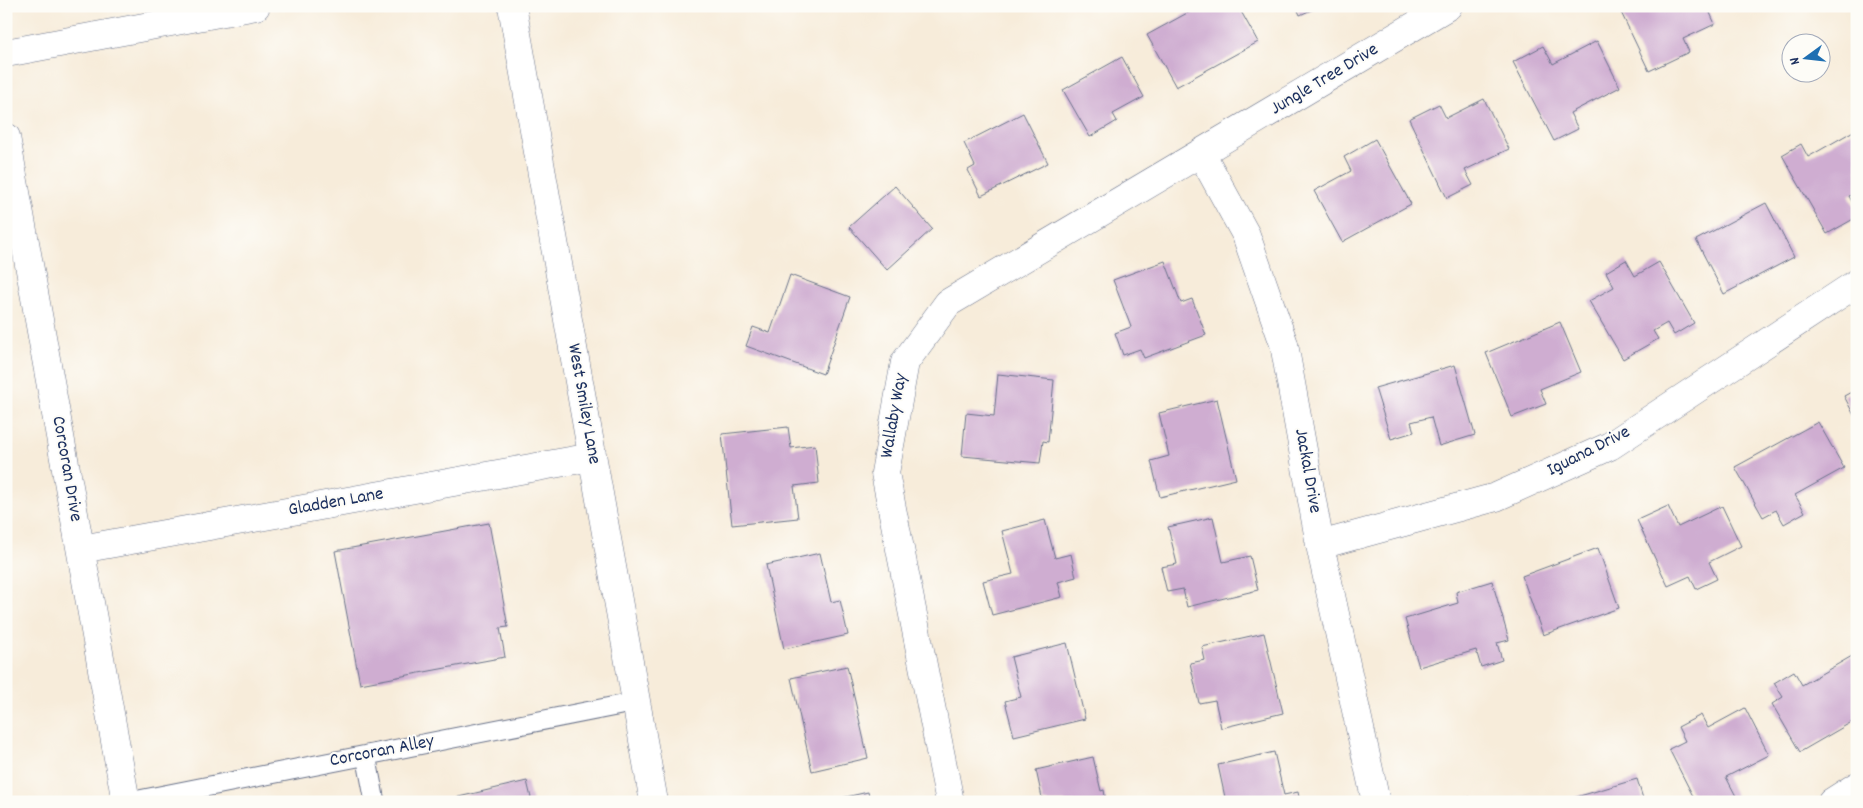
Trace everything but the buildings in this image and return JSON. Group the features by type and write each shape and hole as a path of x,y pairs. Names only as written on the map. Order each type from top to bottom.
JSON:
{"street":[{"path":"6,53 256,6"},
{"name":"West Smiley Lane","path":"512,6 654,802"},
{"name":"Jungle Tree Drive","path":"1201,153 1448,6"},
{"name":"Corcoran Drive","path":"6,137 128,802"},
{"name":"Jackal Drive","path":"1201,153 1246,236 1284,344 1320,545 1376,802"},
{"name":"Wallaby Way","path":"950,802 885,473 905,362 948,303 1201,153"},
{"name":"Iguana Drive","path":"1320,545 1496,497 1610,446 1857,283"},
{"name":"Gladden Lane","path":"81,549 592,457"},
{"path":"1832,802 1857,786"}],"lane":[{"name":"Corcoran Alley","path":"128,802 636,702"},
{"path":"366,755 375,802"}]}
